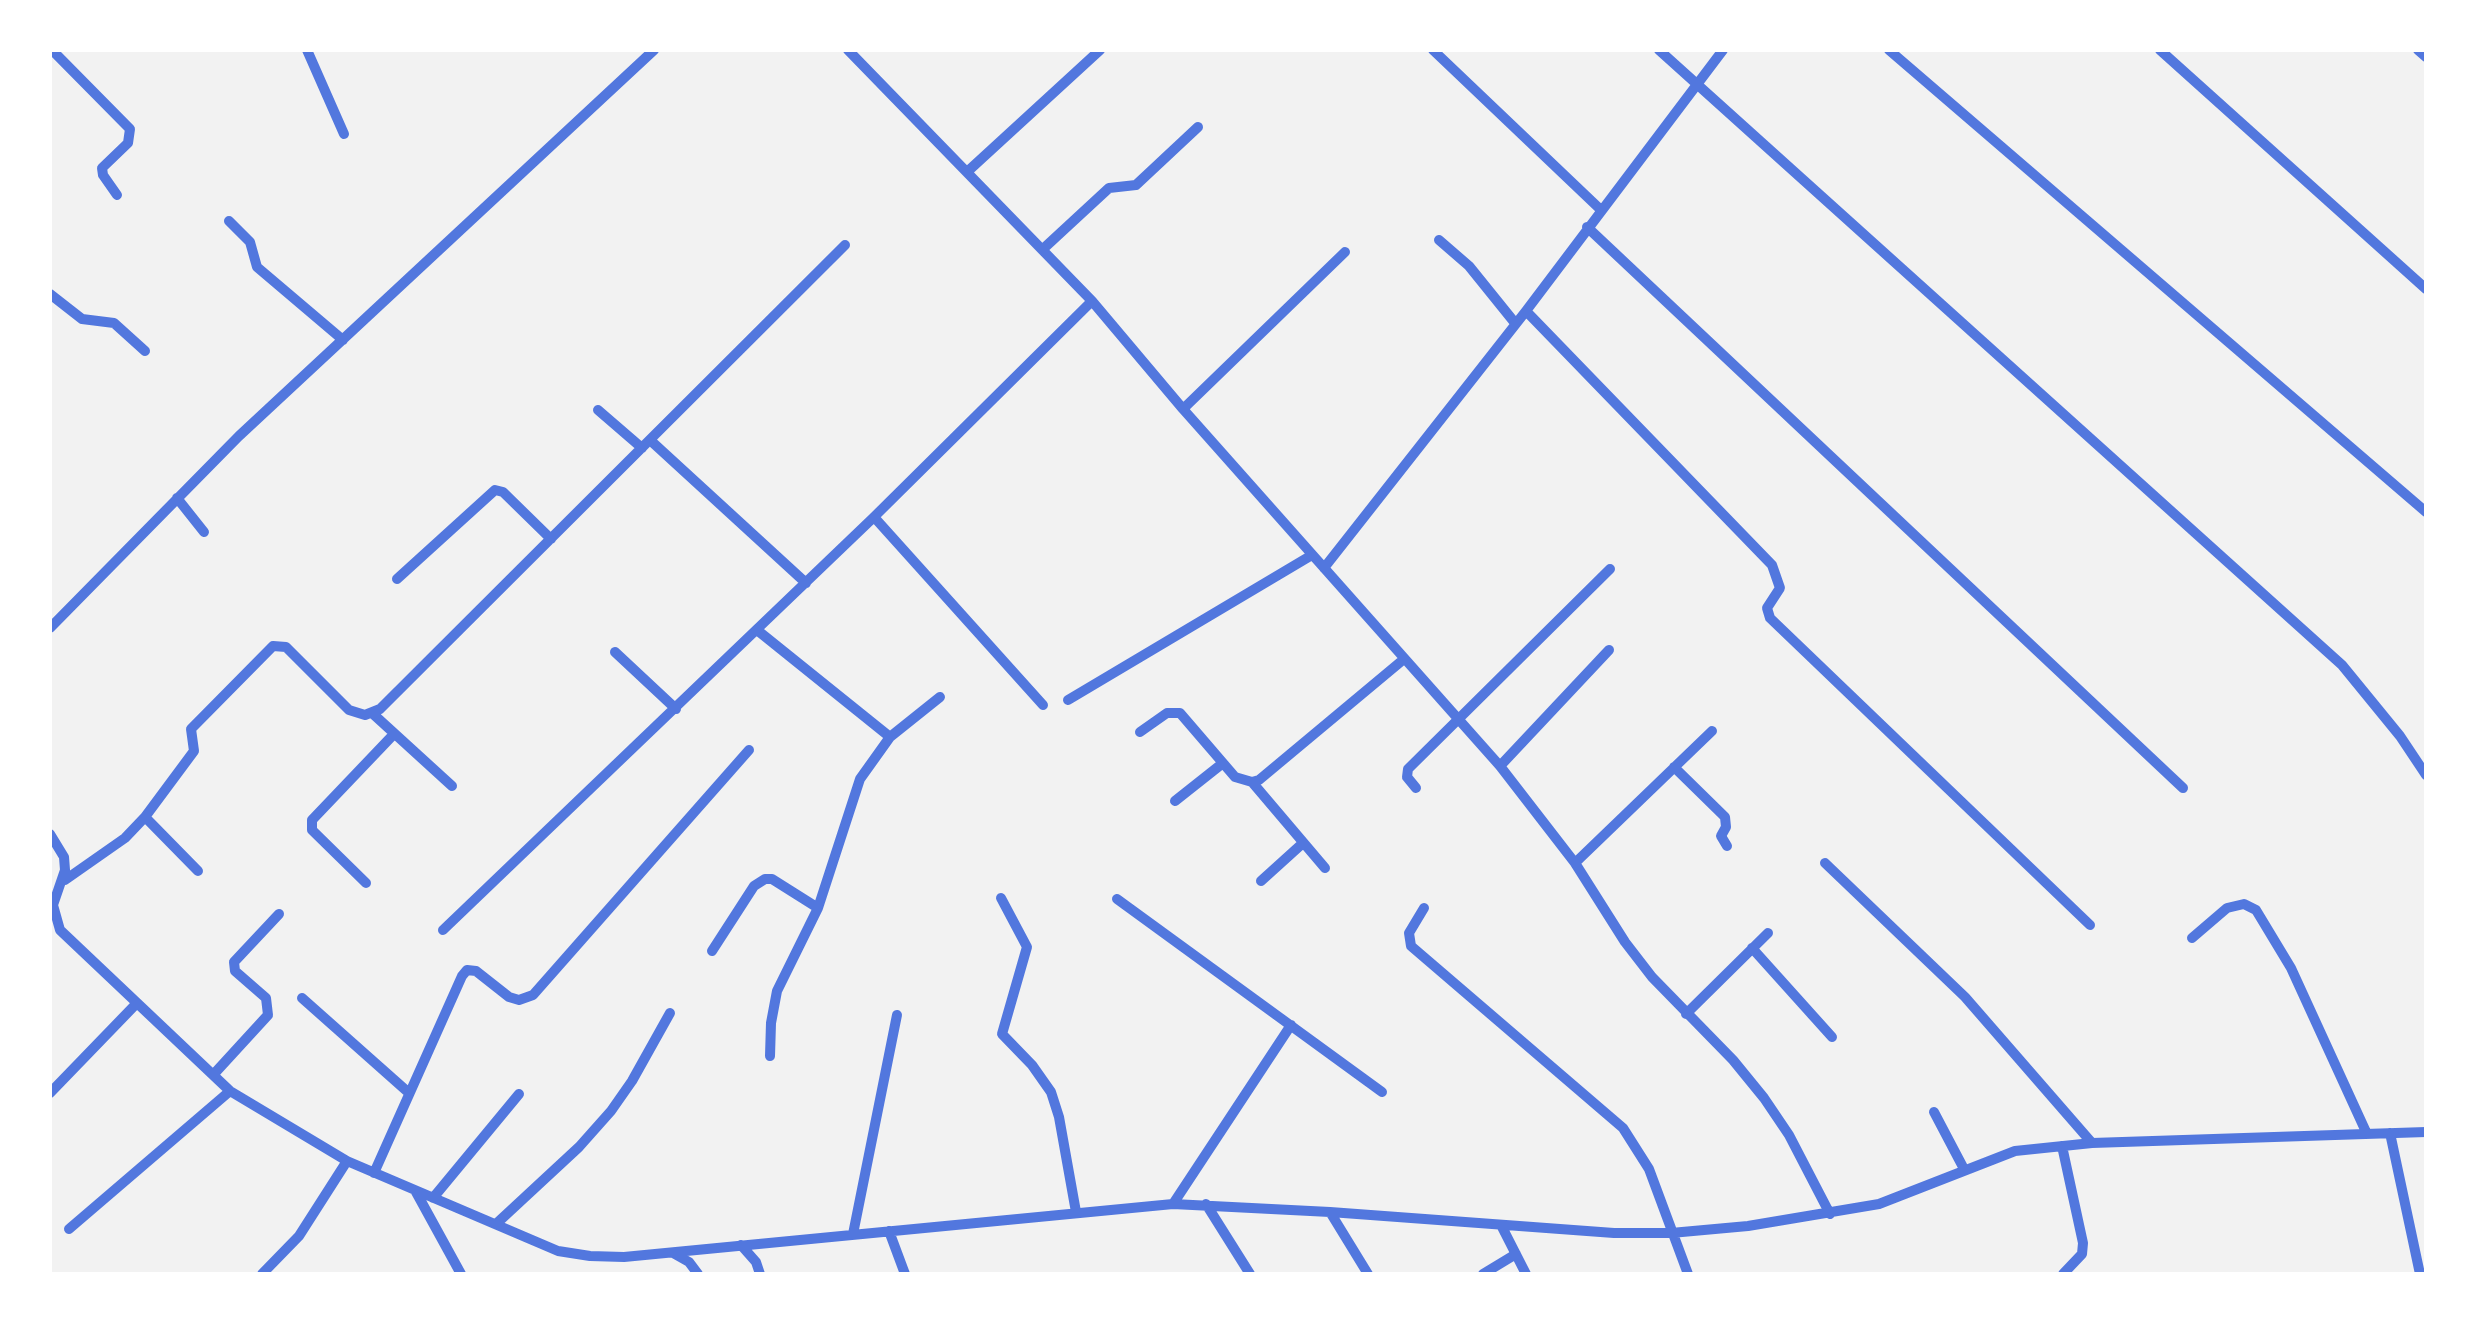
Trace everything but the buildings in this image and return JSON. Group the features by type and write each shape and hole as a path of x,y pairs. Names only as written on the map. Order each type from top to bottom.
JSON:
{"street":[{"path":"52,50 130,129 128,143 102,168 117,195"},
{"path":"307,50 344,134"},
{"path":"50,628 176,498 654,50"},
{"path":"848,50 1092,300 1183,409 1500,766 1575,863 1652,977 1733,1060 1764,1098 1790,1135 1830,1214"},
{"path":"967,172 1100,50"},
{"path":"1433,50 1601,210"},
{"path":"1659,50 2342,666 2400,736 2426,775"},
{"path":"1324,568 1723,50"},
{"path":"1889,50 2426,512"},
{"path":"2160,50 2426,289"},
{"path":"2418,50 2426,57"},
{"path":"1043,249 1108,188 1136,185 1198,128"},
{"path":"228,221 253,247 256,267 343,340"},
{"path":"1587,227 2183,788"},
{"path":"1439,240 1469,266 1515,323"},
{"path":"50,894 73,872 125,838 145,817 194,751 191,729 273,646 286,647 349,710 356,714 380,709 845,246"},
{"path":"1183,409 1345,252"},
{"path":"50,294 82,319 114,323 144,350"},
{"path":"443,930 874,517 1092,300"},
{"path":"1526,310 1772,565 1780,588 1767,608 1770,618 2090,925"},
{"path":"598,410 646,444 806,583"},
{"path":"398,579 495,490 503,492 551,539"},
{"path":"176,498 204,532"},
{"path":"874,517 1043,705"},
{"path":"1068,700 1312,555"},
{"path":"1416,788 1406,777 1408,769 1610,569"},
{"path":"757,630 890,737"},
{"path":"1500,766 1609,650"},
{"path":"615,652 676,709"},
{"path":"1140,732 1167,713 1180,714 1240,781 1252,782 1404,659"},
{"path":"770,1056 777,991 818,908 860,779 890,737 940,697"},
{"path":"372,713 452,786"},
{"path":"1575,863 1712,731"},
{"path":"366,883 316,834 312,820 394,734"},
{"path":"374,1173 467,970 476,970 509,997 519,1000 534,996 749,750"},
{"path":"1175,801 1223,763"},
{"path":"1674,768 1725,817 1726,827 1721,836 1727,846"},
{"path":"1252,782 1325,868"},
{"path":"145,817 198,870"},
{"path":"50,834 64,858 62,883 53,905 60,930 230,1091 347,1161 558,1251 624,1257 1173,1204 1614,1233 1671,1233 1748,1226 1879,1204 2015,1151 2092,1143 2426,1132"},
{"path":"1261,880 1304,843"},
{"path":"1825,863 1965,997 2092,1143"},
{"path":"712,951 754,886 765,879 772,879 818,908"},
{"path":"1002,898 1026,948 1002,1034 1051,1092 1076,1212"},
{"path":"1117,898 1382,1092"},
{"path":"2192,938 2227,908 2244,904 2256,910 2291,968 2367,1134"},
{"path":"1424,908 1409,933 1411,946 1623,1128 1649,1169 1688,1274"},
{"path":"213,1075 268,1015 266,998 235,971 234,962 279,914"},
{"path":"1686,1014 1768,934"},
{"path":"1752,948 1832,1037"},
{"path":"302,998 409,1093"},
{"path":"50,1093 137,1003"},
{"path":"496,1224 578,1147 610,1111 632,1081 670,1013"},
{"path":"853,1234 897,1015"},
{"path":"1173,1204 1291,1025"},
{"path":"69,1229 230,1091"},
{"path":"433,1198 519,1094"},
{"path":"1934,1112 1964,1169"},
{"path":"2390,1133 2420,1274"},
{"path":"2062,1146 2083,1243 2075,1265 2063,1274"},
{"path":"262,1274 299,1236 347,1161"},
{"path":"415,1190 461,1274"},
{"path":"1206,1204 1250,1274"},
{"path":"1330,1212 1368,1274"},
{"path":"1501,1225 1526,1274"},
{"path":"889,1230 905,1274"},
{"path":"741,1245 756,1262 760,1274"},
{"path":"672,1252 689,1262 698,1274"},
{"path":"1483,1274 1516,1254"}]}
